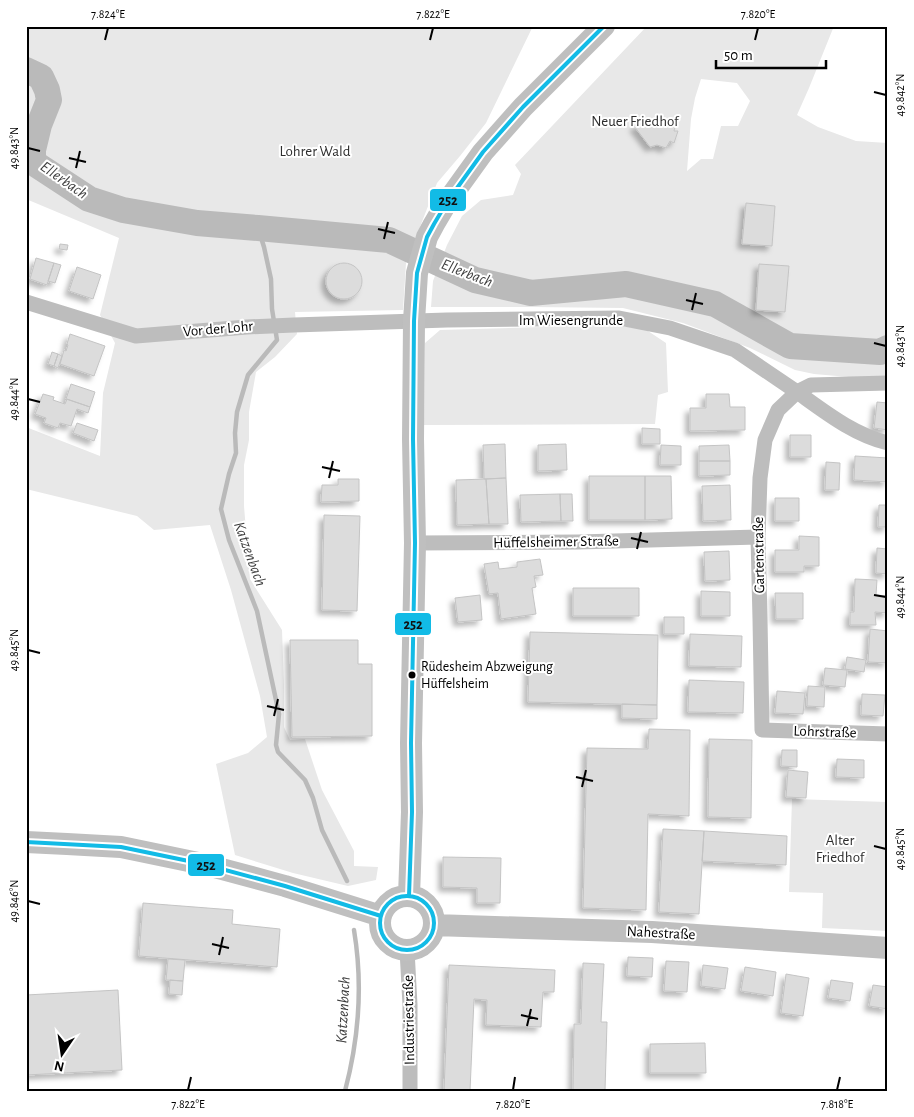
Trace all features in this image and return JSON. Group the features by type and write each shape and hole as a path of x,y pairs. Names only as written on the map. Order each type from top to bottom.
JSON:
{"main road":[{"path":"409,896 412,812 411,743 415,543 414,321 417,273 427,238 447,202 483,152 524,107 604,26"},
{"path":"26,842 121,847 203,864 285,886 381,916"},
{"path":"409,896 424,902 430,909 434,925 428,940 415,949 407,950 399,949 386,940 381,932 380,924 384,908 391,901 399,897 409,896"},
{"name":"Nahestraße","path":"434,925 652,932 888,948"}],"street":[{"name":"Vor der Lohr","path":"26,302 136,336 247,326 414,321"},
{"name":"Im Wiesengrunde","path":"414,321 619,318 670,328 735,350 839,422 879,441 888,443"},
{"path":"797,392 811,384 888,383"},
{"name":"Gartenstraße","path":"762,730 758,537 760,478 765,440 778,410 797,392"},
{"name":"Hüffelsheimer Straße","path":"415,543 620,542 758,537"},
{"name":"Lohrstraße","path":"762,730 888,734"},
{"name":"Industriestraße","path":"407,950 410,1005 410,1091"}],"green space":[{"name":"Lohrer Wald","path":"26,26 533,26 486,123 437,183 406,263 403,310 295,312 297,334 275,357 256,372 249,412 249,440 244,465 244,506 250,579 282,630 284,727 290,740 305,739 322,790 354,851 354,866 378,867 376,880 348,886 293,873 235,855 216,764 248,753 267,737 260,696 231,590 210,525 154,530 137,516 26,489 26,427 100,456 103,393 115,343 100,315 119,238 26,199 26,162 33,132 26,130"},
{"name":"Neuer Friedhof","path":"647,26 834,26 797,115 818,127 856,141 888,143 888,378 814,374 795,370 750,348 683,323 623,308 431,307 433,281 447,245 462,216 481,200 513,195 521,174 515,165","holes":["701,79 737,83 750,101 738,126 721,126 713,159 701,159 687,171 691,119"]},
{"path":"612,325 645,329 666,343 668,392 658,395 655,424 424,425 425,343 440,330"},
{"name":"Alter Friedhof","path":"792,799 888,802 888,931 822,928 823,893 789,892"}],"building":[{"path":"659,118 676,123 674,131 678,131 674,143 670,141 666,148 657,145 650,147 634,126"},
{"path":"746,203 775,206 772,246 742,244"},
{"path":"60,244 68,245 67,250 59,249"},
{"path":"36,258 54,263 47,285 30,279"},
{"path":"54,263 61,265 55,283 48,281"},
{"path":"344,263 351,264 357,268 361,274 361,288 357,294 351,298 344,299 337,298 331,294 327,288 326,281 327,274 331,268 337,264"},
{"path":"759,264 789,266 785,312 756,310"},
{"path":"77,267 101,275 93,299 69,291"},
{"path":"70,334 105,346 94,376 60,364 64,350 66,351 68,345"},
{"path":"52,352 58,354 54,366 48,364"},
{"path":"58,354 62,356 58,368 54,366"},
{"path":"71,384 95,392 90,407 66,399"},
{"path":"43,394 54,397 53,400 65,404 67,399 90,407 88,413 77,409 71,426 60,423 58,428 44,423 46,418 35,414"},
{"path":"706,394 729,394 730,407 745,407 745,430 690,431 690,408 706,408"},
{"path":"877,402 888,403 888,430 874,428"},
{"path":"77,423 98,430 94,441 73,433"},
{"path":"642,428 660,429 660,444 642,444"},
{"path":"790,435 811,435 811,457 790,457"},
{"path":"505,444 506,478 484,479 483,445"},
{"path":"566,444 567,470 538,471 538,445"},
{"path":"661,445 681,446 681,465 660,465"},
{"path":"729,445 730,461 699,461 699,446"},
{"path":"855,456 888,458 888,482 854,480"},
{"path":"699,461 730,461 730,475 699,476"},
{"path":"826,462 840,463 839,490 825,490"},
{"path":"589,476 645,476 645,520 589,520"},
{"path":"645,476 671,476 672,519 645,520"},
{"path":"506,478 508,524 489,524 486,479"},
{"path":"338,479 359,479 359,501 321,502 322,485 338,485"},
{"path":"486,479 489,524 457,525 456,480"},
{"path":"730,485 731,520 703,521 702,486"},
{"path":"560,494 561,521 521,522 520,495"},
{"path":"560,494 572,494 573,521 561,521"},
{"path":"775,498 799,498 799,521 775,521"},
{"path":"879,505 888,505 888,527 878,527"},
{"path":"324,515 360,516 357,611 322,610"},
{"path":"799,536 819,537 819,566 804,566 804,572 775,572 775,550 799,550"},
{"path":"877,548 888,549 888,574 876,573"},
{"path":"729,551 730,580 705,581 704,552"},
{"path":"540,559 543,575 534,576 536,587 532,588 536,614 501,619 498,593 489,594 484,564 498,562 499,569 517,567 517,562"},
{"path":"855,579 877,580 876,595 888,596 888,613 875,612 876,625 850,625 850,612 854,612"},
{"path":"573,588 639,588 639,616 573,616"},
{"path":"701,591 730,592 730,616 701,616"},
{"path":"775,593 803,593 803,619 776,619"},
{"path":"480,595 482,620 458,622 455,598"},
{"path":"664,617 684,617 684,634 664,634"},
{"path":"870,629 888,631 888,663 868,662"},
{"path":"530,632 658,635 657,705 528,702"},
{"path":"690,634 742,636 741,667 689,666"},
{"path":"290,640 358,640 358,664 372,664 372,736 292,737"},
{"path":"847,657 866,660 864,672 845,669"},
{"path":"825,668 847,670 845,687 823,685"},
{"path":"689,680 744,682 743,713 688,712"},
{"path":"808,686 825,687 824,707 807,706"},
{"path":"777,691 805,693 803,714 775,713"},
{"path":"862,694 885,695 883,716 861,715"},
{"path":"622,704 657,705 657,719 622,718"},
{"path":"649,729 690,730 689,816 648,814 646,910 583,908 587,748 648,749"},
{"path":"709,739 752,740 751,818 708,817"},
{"path":"782,750 797,750 797,767 781,766"},
{"path":"837,759 864,760 864,778 836,777"},
{"path":"788,770 808,772 806,798 786,797"},
{"path":"663,829 704,831 699,914 659,912"},
{"path":"704,831 787,836 786,865 702,861"},
{"path":"443,857 501,858 500,903 477,903 477,888 443,887"},
{"path":"143,903 233,910 232,924 280,929 277,967 139,956"},
{"path":"628,957 653,958 652,977 627,976"},
{"path":"168,959 185,960 183,981 166,980"},
{"path":"666,961 689,962 687,992 664,991"},
{"path":"583,963 604,964 601,1022 607,1022 605,1091 573,1091 574,1024 581,1024"},
{"path":"449,965 555,970 554,992 543,992 541,1027 486,1025 487,1000 474,999 470,1091 444,1091"},
{"path":"703,965 728,968 725,989 701,986"},
{"path":"745,967 776,972 773,996 741,991"},
{"path":"786,974 809,978 803,1016 781,1013"},
{"path":"170,980 183,981 182,995 169,994"},
{"path":"831,980 853,983 850,1001 828,998"},
{"path":"873,985 888,987 888,1009 869,1006"},
{"path":"118,990 122,1070 26,1075 26,995"},
{"path":"705,1043 706,1073 650,1073 650,1044"},
{"path":"644,1090 644,1091 616,1091"}],"waterway":[{"name":"Ellerbach","path":"26,70 41,77 49,100 39,125 33,150 33,159 37,165 89,199 123,210 197,223 389,240 475,280 531,293 626,284 715,304 790,346 880,352 888,348"},
{"name":"Katzenbach","path":"258,228 271,279 272,309 277,340 248,375 237,412 236,453 221,509 229,540 257,611 279,714 276,745 278,752 305,780 313,798 322,830 347,881"},
{"name":"Katzenbach","path":"345,1091 354,1051 358,1011 358,970 354,930"}],"transit line":[{"name":"252","path":"409,896 412,812 411,743 415,543 413,439 414,321 417,273 427,237 434,224 447,202 483,152 523,107 604,26"},
{"name":"252","path":"26,842 121,847 203,864 285,886 381,916"},
{"name":"252","path":"407,896 417,898 426,904 432,913 434,923 432,933 426,942 417,948 407,950 397,948 388,942 382,933 380,923 382,913 388,904 397,898 407,896"}],"place":[{"name":"Rüdesheim Abzweigung Hüffelsheim","path":"412,675"}]}
